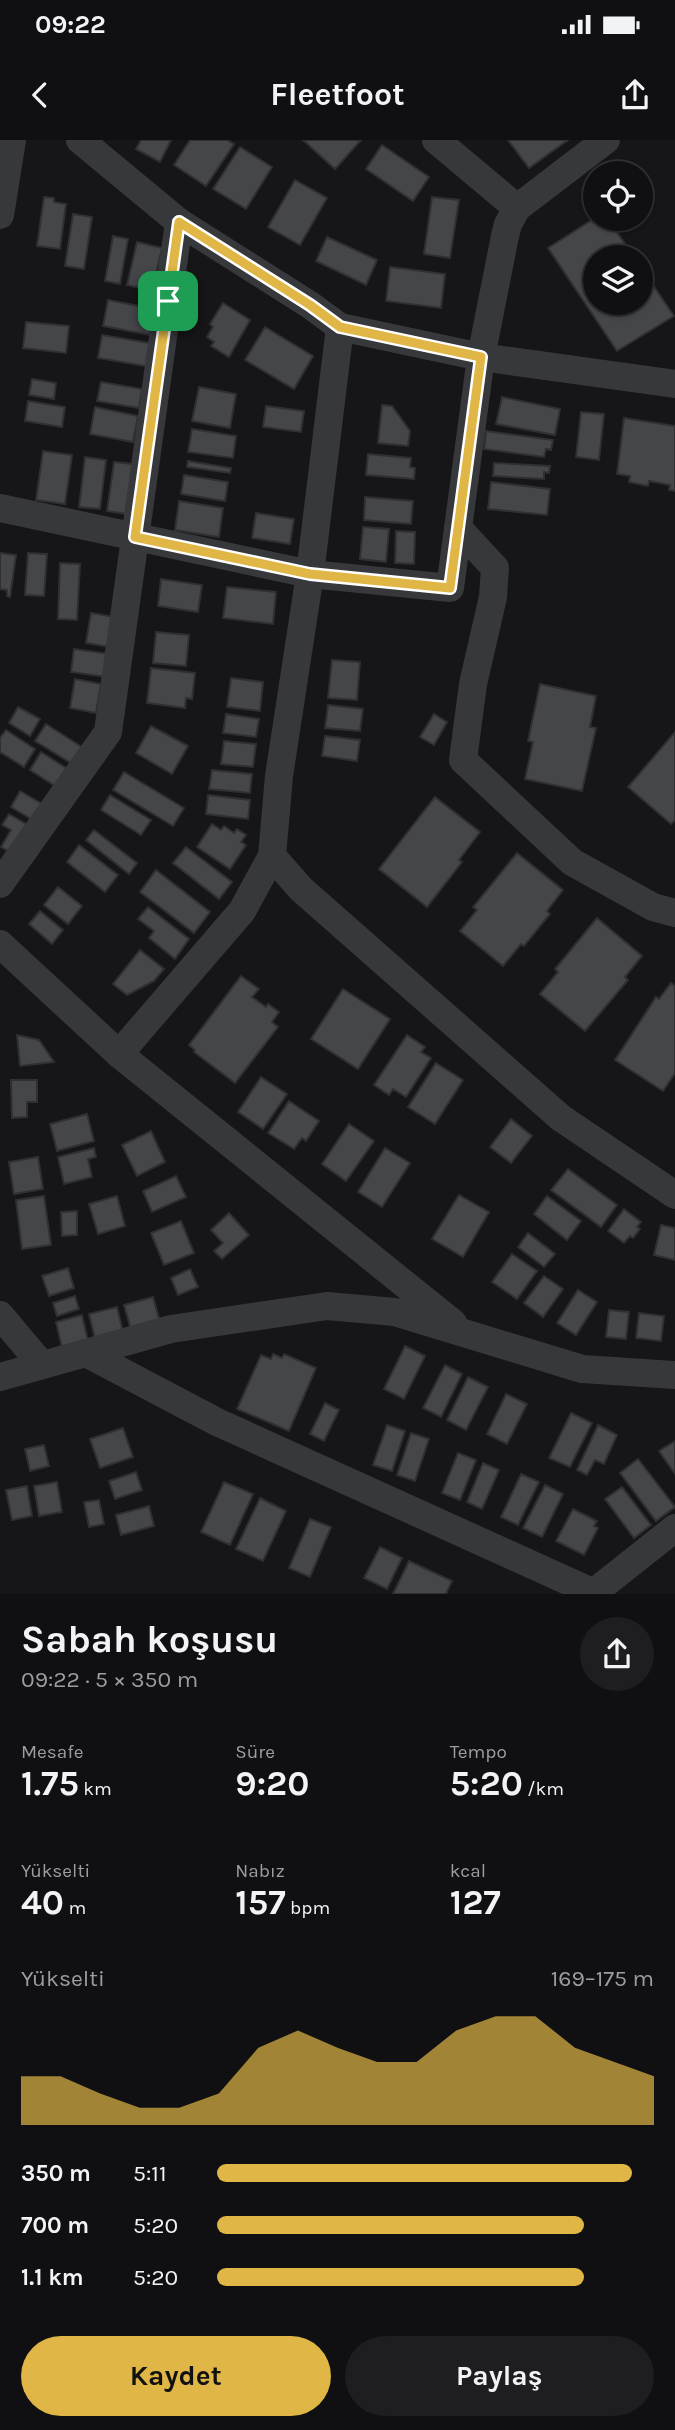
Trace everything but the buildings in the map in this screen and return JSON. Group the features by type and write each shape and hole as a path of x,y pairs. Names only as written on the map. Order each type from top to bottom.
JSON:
{"street":[{"path":"0,215 12,140"},
{"path":"80,140 179,222 340,327 481,357 675,384"},
{"path":"436,140 517,208"},
{"path":"0,508 310,574 450,588 481,357 505,236 517,208 606,140"},
{"path":"0,884 108,732 179,222"},
{"path":"119,1054 242,911 272,856 279,776 310,574 340,327"},
{"path":"458,528 495,568 493,597 473,684 463,760 572,862 653,907 675,914"},
{"path":"272,856 301,889 561,1118 675,1195"},
{"path":"0,943 119,1054 463,1331"},
{"path":"0,1377 171,1329 327,1306 396,1312 582,1369 675,1375"},
{"path":"0,1315 42,1365"},
{"path":"86,1353 217,1422 592,1593 675,1528"}],"route":[{"path":"179,222 340,327 481,357 450,588 310,574 135,537 168,301 179,222"}]}
